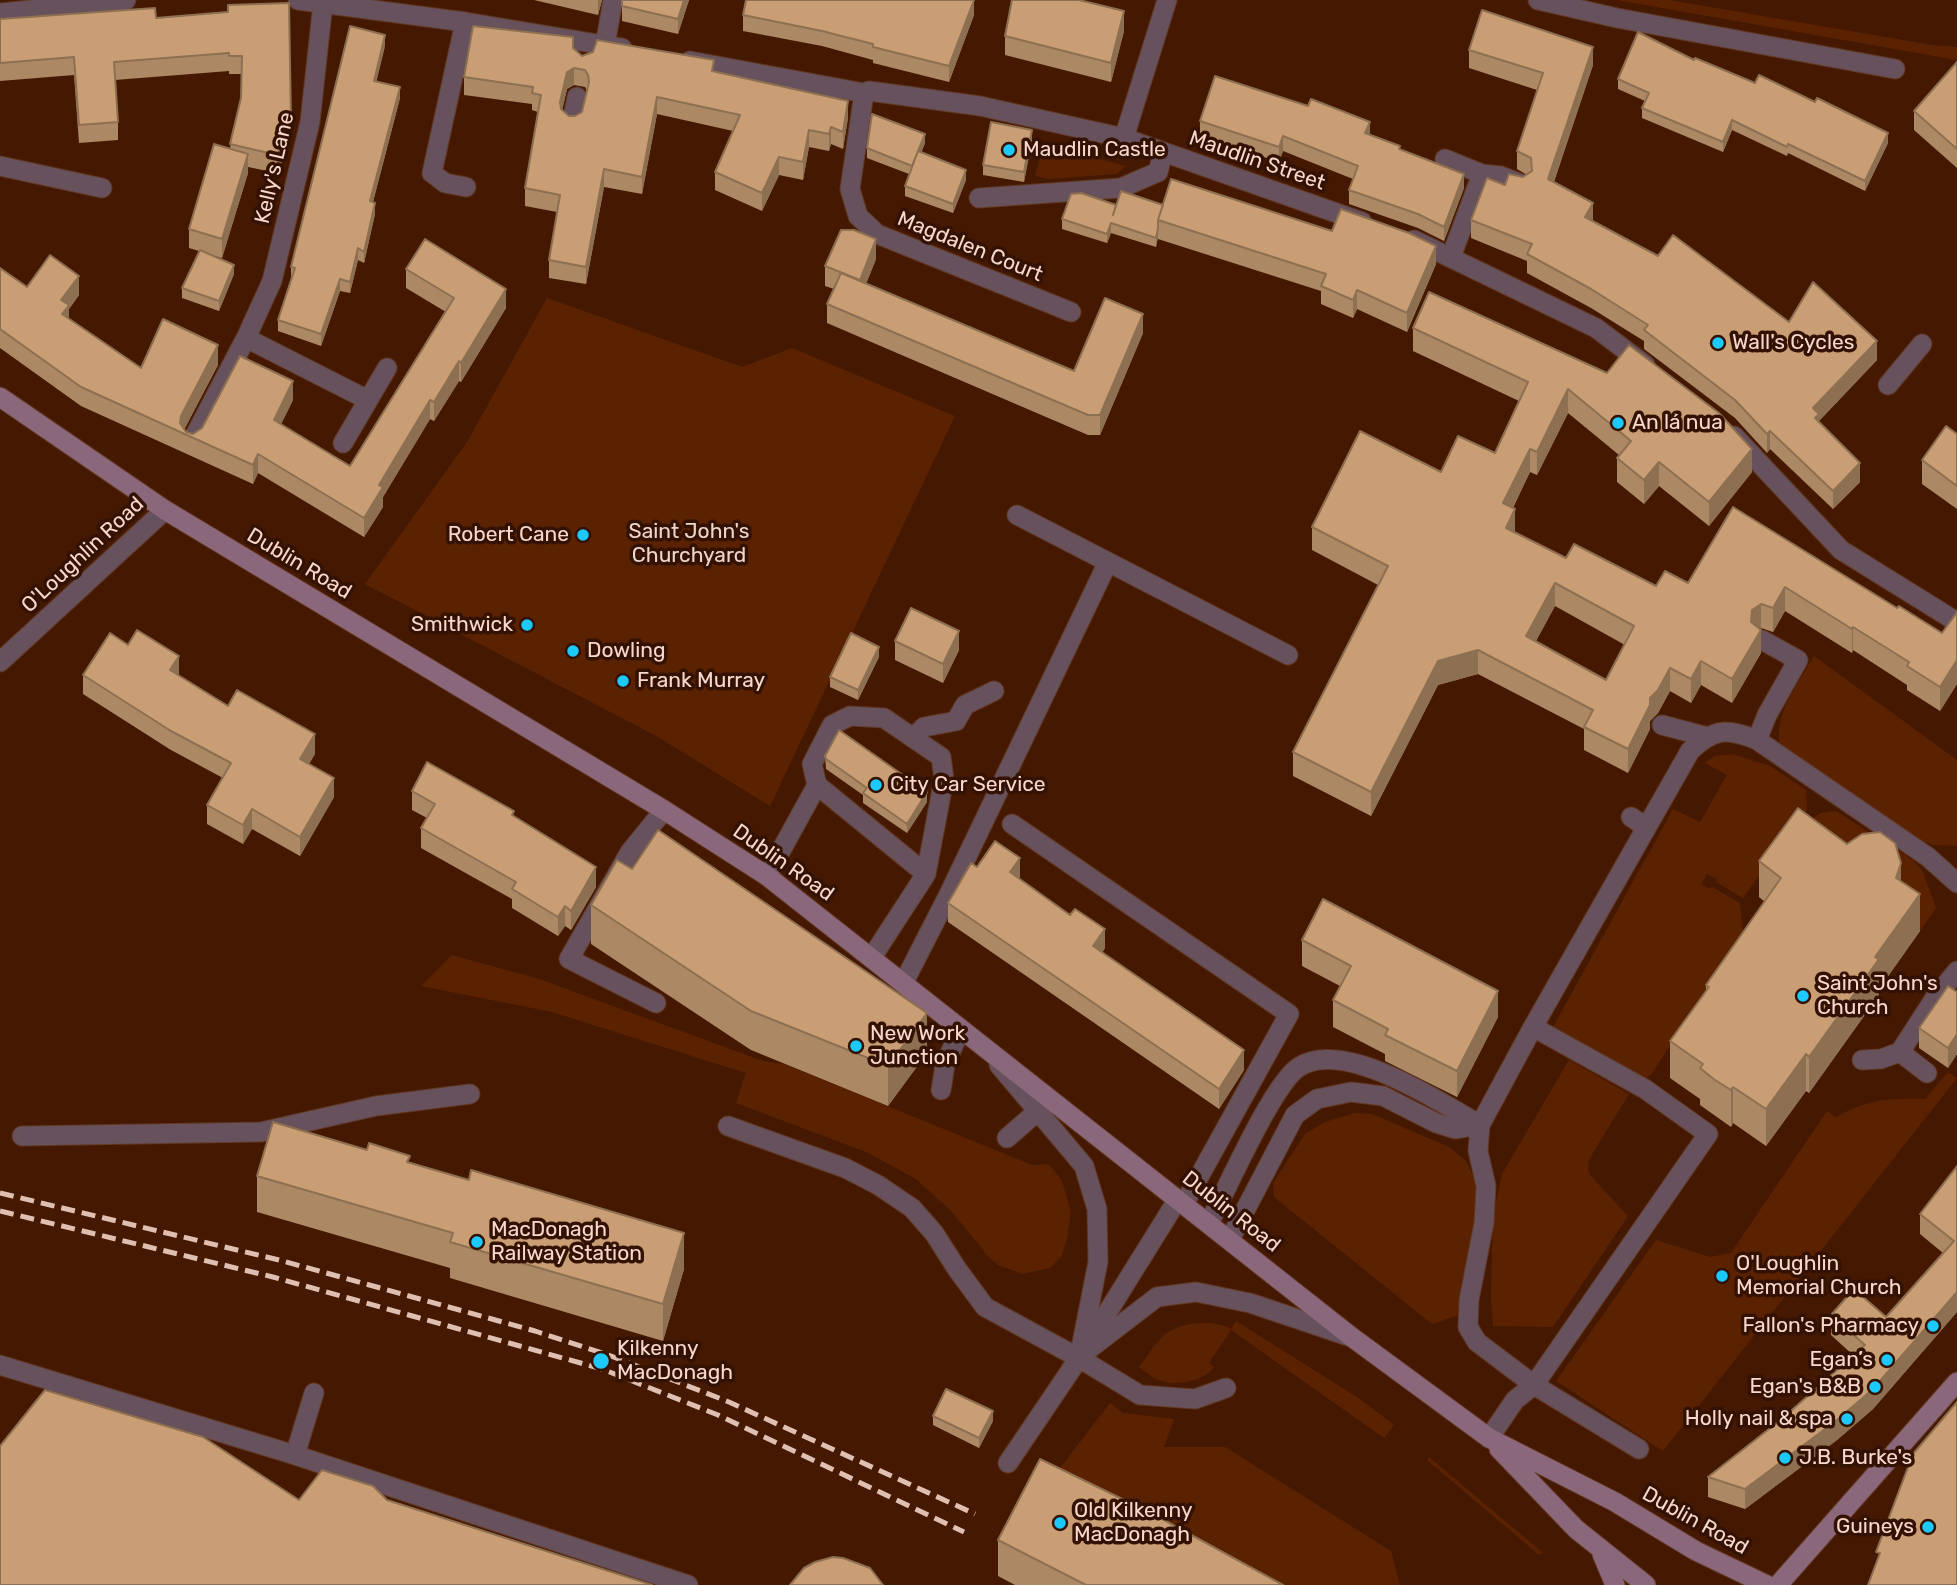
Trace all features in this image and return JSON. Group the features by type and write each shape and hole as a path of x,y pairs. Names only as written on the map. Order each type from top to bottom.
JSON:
{"main road":[{"name":"Dublin Road","path":"0,397 165,510 664,810 767,876 904,982 986,1050 1045,1106 1181,1201 1353,1338 1489,1438 1615,1502 1696,1551 1767,1585"},
{"path":"1779,1585 1957,1382"},
{"name":"Dublin Road","path":"1489,1438 1576,1529 1646,1585"},
{"path":"1601,1551 1615,1585"}],"street":[{"path":"0,13 126,0"},
{"path":"298,0 465,22 592,49 646,52"},
{"path":"592,49 613,0"},
{"path":"1124,138 1167,0"},
{"path":"1538,0 1617,18 1895,69"},
{"name":"Kelly's Lane","path":"192,441 246,338 272,281 310,122 323,3"},
{"path":"465,22 432,173 445,183 466,187"},
{"name":"Maudlin Street","path":"673,57 864,93 869,91 980,106 1124,138 1375,226"},
{"name":"Magdalen Court","path":"864,93 850,189 858,216 877,234 1070,312"},
{"path":"572,122 577,97"},
{"path":"979,198 1121,188 1158,172 1163,153"},
{"path":"1445,159 1482,174 1501,176 1521,184"},
{"path":"0,166 102,188"},
{"path":"1451,257 1482,174"},
{"path":"1401,235 1596,328 1660,377"},
{"path":"246,338 368,400"},
{"path":"1888,385 1922,344"},
{"path":"342,443 387,368"},
{"path":"1716,419 1841,550 1957,622"},
{"name":"O'Loughlin Road","path":"0,662 165,510"},
{"path":"1017,515 1288,655"},
{"path":"904,982 1108,562"},
{"path":"1757,740 1767,715 1798,660 1762,640"},
{"path":"913,738 924,727 956,721 965,705 994,691"},
{"path":"872,957 926,874 944,779 941,757 884,718 850,716 831,725 812,764 817,785 926,874"},
{"path":"1662,725 1704,736"},
{"path":"1639,1449 1534,1385 1477,1342 1468,1327 1469,1300 1484,1223 1486,1186 1478,1151 1480,1125 1638,822 1689,751 1704,736 1736,731 1757,740 1928,857 1957,883"},
{"path":"767,876 817,785"},
{"path":"656,1003 569,959 631,852 664,810"},
{"path":"1008,1463 1181,1201 1289,1014 1012,824"},
{"path":"1862,1060 1881,1059 1900,1052 1935,998 1957,971"},
{"path":"1489,1438 1516,1400 1534,1385 1708,1134 1645,1089 1533,1027"},
{"path":"941,1090 945,1065 960,1030"},
{"path":"1900,1052 1927,1073"},
{"path":"1209,1223 1278,1090 1298,1068 1316,1059 1353,1062 1408,1083 1480,1125"},
{"path":"1230,1239 1294,1115 1317,1100 1351,1092 1383,1096 1436,1123 1455,1129 1480,1125"},
{"path":"22,1136 261,1132 376,1106 470,1094"},
{"path":"1007,1138 1045,1106 1084,1166 1097,1209 1098,1262 1079,1358"},
{"path":"728,1126 845,1168 878,1185 912,1208 934,1233 985,1307 1140,1395 1195,1399 1226,1388"},
{"path":"1079,1358 1157,1297 1196,1292 1250,1303 1353,1338"},
{"path":"0,1365 295,1455 688,1585"},
{"path":"295,1455 314,1393"}],"green space":[{"path":"1617,0 1669,0 1957,47 1957,60"},
{"path":"1044,144 1126,166 1117,174 1048,179 1035,176"},
{"name":"Saint John's Churchyard","path":"547,298 742,367 792,348 955,416 770,806 658,737 365,584 467,442"},
{"path":"1814,656 1957,760 1957,846 1933,845 1910,836 1780,748 1783,711"},
{"path":"1732,754 1770,766 1806,790 1807,810 1743,898 1707,874 1701,884 1710,889 1712,887 1740,903 1743,932 1651,1075 1645,1078 1553,1027 1673,809 1700,822 1727,775 1705,763 1715,756"},
{"path":"1836,811 1914,861 1923,872 1936,908 1920,931 1896,915 1812,819 1821,813"},
{"path":"452,955 539,979 763,1061 784,1064 1032,1165 1049,1164 1062,1181 1071,1212 1061,1257 1050,1268 1022,1274 998,1265 951,1211 916,1179 866,1152 736,1103 746,1073 552,1012 421,986"},
{"path":"1569,1060 1629,1094 1588,1161 1589,1174 1628,1216 1553,1327 1493,1326 1493,1217 1502,1174"},
{"path":"1948,1072 1957,1078 1663,1451 1556,1381 1656,1240 1710,1257 1731,1253 1827,1111 1836,1118 1868,1103 1925,1099"},
{"path":"1355,1113 1372,1114 1449,1147 1466,1161 1476,1182 1479,1200 1459,1315 1432,1324 1274,1197 1273,1183 1305,1134 1325,1122"},
{"path":"1236,1321 1360,1399 1394,1425 1384,1438 1231,1330 1209,1363 1214,1367 1202,1377 1186,1382 1168,1382 1152,1377 1139,1367 1164,1335 1179,1327 1206,1323 1231,1329"},
{"path":"1110,1403 1123,1413 1174,1419 1164,1447 1225,1447 1391,1551 1400,1585 1233,1585 1047,1485"},
{"path":"1429,1457 1542,1552 1539,1555 1427,1460"}],"building":[{"path":"622,0 684,0 678,19 622,6"},
{"path":"746,0 974,0 949,66 822,31 743,15"},
{"path":"1012,0 1079,0 1124,11 1111,63 1005,36"},
{"path":"289,3 291,122 277,155 230,144 241,98 242,56 229,56 229,53 114,62 118,122 79,125 74,57 0,63 0,19 155,8 156,18 228,12 228,5"},
{"path":"1482,10 1593,47 1548,179 1593,203 1585,217 1658,256 1673,235 1789,322 1813,282 1877,341 1813,408 1819,414 1815,418 1860,463 1833,491 1770,431 1767,434 1735,400 1644,330 1648,325 1591,289 1527,254 1532,244 1471,220 1487,178 1505,185 1509,174 1523,177 1532,171 1531,158 1517,151 1543,73 1469,50"},
{"path":"350,26 385,35 374,81 400,87 370,201 375,203 364,252 358,248 350,282 340,279 321,334 278,320 295,268 291,267"},
{"path":"473,26 573,37 573,48 582,56 593,52 597,40 714,60 712,71 848,101 843,132 831,127 829,134 809,130 803,162 779,157 762,193 715,172 740,115 657,97 642,177 604,169 586,267 549,260 560,195 525,188 541,95 532,93 533,87 464,77","holes":["574,68 585,70 589,82 582,112 569,116 561,109 560,102 567,72"]},
{"path":"1638,32 1694,60 1695,58 1755,83 1759,75 1815,102 1817,98 1888,133 1865,181 1732,120 1723,142 1642,108 1649,93 1618,79"},
{"path":"1957,62 1957,149 1914,111"},
{"path":"1215,76 1308,106 1311,99 1370,122 1365,133 1464,174 1444,227 1418,214 1349,190 1358,166 1283,136 1279,147 1200,121"},
{"path":"872,114 925,134 912,166 867,148"},
{"name":"Maudlin Castle","path":"991,122 1032,130 1024,172 983,165"},
{"path":"214,144 248,154 222,239 189,229"},
{"path":"918,151 966,170 953,204 905,186"},
{"path":"1171,179 1332,231 1341,209 1409,233 1436,246 1407,313 1357,290 1353,300 1321,286 1326,274 1158,220"},
{"path":"1121,191 1163,205 1156,238 1111,223 1107,234 1062,219 1071,194 1081,193 1116,205 1113,215"},
{"path":"841,230 854,230 876,239 860,280 825,266"},
{"path":"425,239 506,289 461,363 459,361 434,402 430,400 379,485 383,487 364,518 258,454 253,465 81,387 0,329 0,268 27,287 50,255 79,276 61,300 69,305 62,314 141,368 163,319 218,345 181,416 180,423 186,432 193,434 202,428 240,356 293,381 274,420 350,466 454,298 406,269"},
{"path":"200,250 234,265 219,301 182,288"},
{"path":"841,273 1074,371 1105,298 1143,314 1100,415 1088,415 827,304"},
{"path":"1429,292 1607,373 1629,345 1719,413 1752,449 1709,502 1659,462 1644,480 1617,458 1631,441 1568,389 1537,452 1530,449 1503,503 1515,509 1506,528 1566,558 1574,544 1656,586 1665,571 1688,583 1733,507 1942,633 1957,612 1957,660 1940,687 1907,666 1909,662 1785,587 1773,608 1761,604 1752,610 1751,622 1761,630 1732,679 1701,661 1691,679 1670,668 1658,690 1650,698 1650,705 1628,749 1584,727 1593,710 1478,650 1438,661 1371,792 1293,752 1388,566 1312,527 1360,431 1441,472 1458,436 1495,453 1528,382 1413,328","holes":["1555,583 1634,626 1606,680 1526,636"]},
{"path":"1946,426 1957,434 1957,486 1922,460"},
{"path":"911,608 959,631 943,664 895,641"},
{"path":"137,630 179,656 170,670 228,706 237,690 315,734 300,759 334,778 300,837 252,809 243,825 207,805 231,763 171,731 83,675 110,633 128,645"},
{"path":"851,633 879,647 858,690 830,677"},
{"name":"City Car Service","path":"839,730 927,792 907,824 863,793 867,788 826,759 825,756"},
{"path":"427,762 514,811 512,815 596,867 571,911 565,906 558,917 512,889 516,882 421,828 435,804 412,791"},
{"name":"Saint John's Church","path":"1798,808 1847,844 1862,834 1880,832 1895,843 1901,863 1896,878 1920,894 1875,957 1879,959 1842,1011 1809,1057 1806,1054 1766,1109 1733,1087 1731,1090 1715,1080 1700,1068 1703,1064 1670,1041 1781,878 1759,861"},
{"path":"658,830 927,1013 888,1066 751,1011 591,905 617,860 632,869"},
{"path":"995,841 1020,858 1010,872 1070,915 1075,909 1105,929 1093,946 1244,1050 1219,1089 948,903 971,863 977,867"},
{"path":"1323,899 1498,991 1457,1071 1385,1035 1388,1029 1333,1000 1351,966 1302,940"},
{"path":"1948,986 1957,992 1957,1034 1948,1048 1919,1028"},
{"path":"273,1122 367,1150 369,1143 410,1156 407,1162 469,1180 471,1170 684,1233 663,1304 450,1242 453,1233 257,1176"},
{"path":"1957,1166 1957,1292 1873,1389 1837,1420 1745,1489 1708,1477 1783,1418 1865,1345 1831,1315 1854,1289 1886,1317 1954,1241 1920,1214"},
{"path":"946,1389 993,1411 979,1438 933,1416"},
{"path":"45,1390 203,1437 299,1500 322,1470 373,1486 387,1500 652,1585 0,1585 0,1446"},
{"path":"1957,1402 1957,1585 1868,1585 1880,1553 1876,1552 1913,1454"},
{"path":"1040,1459 1151,1513 1283,1585 1086,1585 998,1540"},
{"path":"833,1557 870,1568 883,1585 790,1585 804,1568"}],"railway":[{"path":"0,1193 283,1261 535,1331 611,1356 729,1402 975,1514"},
{"path":"0,1211 273,1277 602,1369 718,1415 964,1532"}],"place":[{"name":"Maudlin Castle","path":"1009,150"},
{"name":"Wall's Cycles","path":"1718,343"},
{"name":"An lá nua","path":"1618,423"},
{"name":"Robert Cane","path":"583,535"},
{"name":"Smithwick","path":"527,625"},
{"name":"Dowling","path":"573,651"},
{"name":"Frank Murray","path":"623,681"},
{"name":"City Car Service","path":"876,785"},
{"name":"Saint John's Church","path":"1803,996"},
{"name":"New Work Junction","path":"856,1046"},
{"name":"MacDonagh Railway Station","path":"477,1242"},
{"name":"O'Loughlin Memorial Church","path":"1722,1276"},
{"name":"Fallon's Pharmacy","path":"1933,1326"},
{"name":"Egan’s","path":"1887,1360"},
{"name":"Kilkenny MacDonagh","path":"601,1361"},
{"name":"Egan's B&B","path":"1875,1387"},
{"name":"Holly nail & spa","path":"1847,1419"},
{"name":"J.B. Burke's","path":"1785,1458"},
{"name":"Old Kilkenny MacDonagh","path":"1060,1523"},
{"name":"Guineys","path":"1928,1527"}]}
